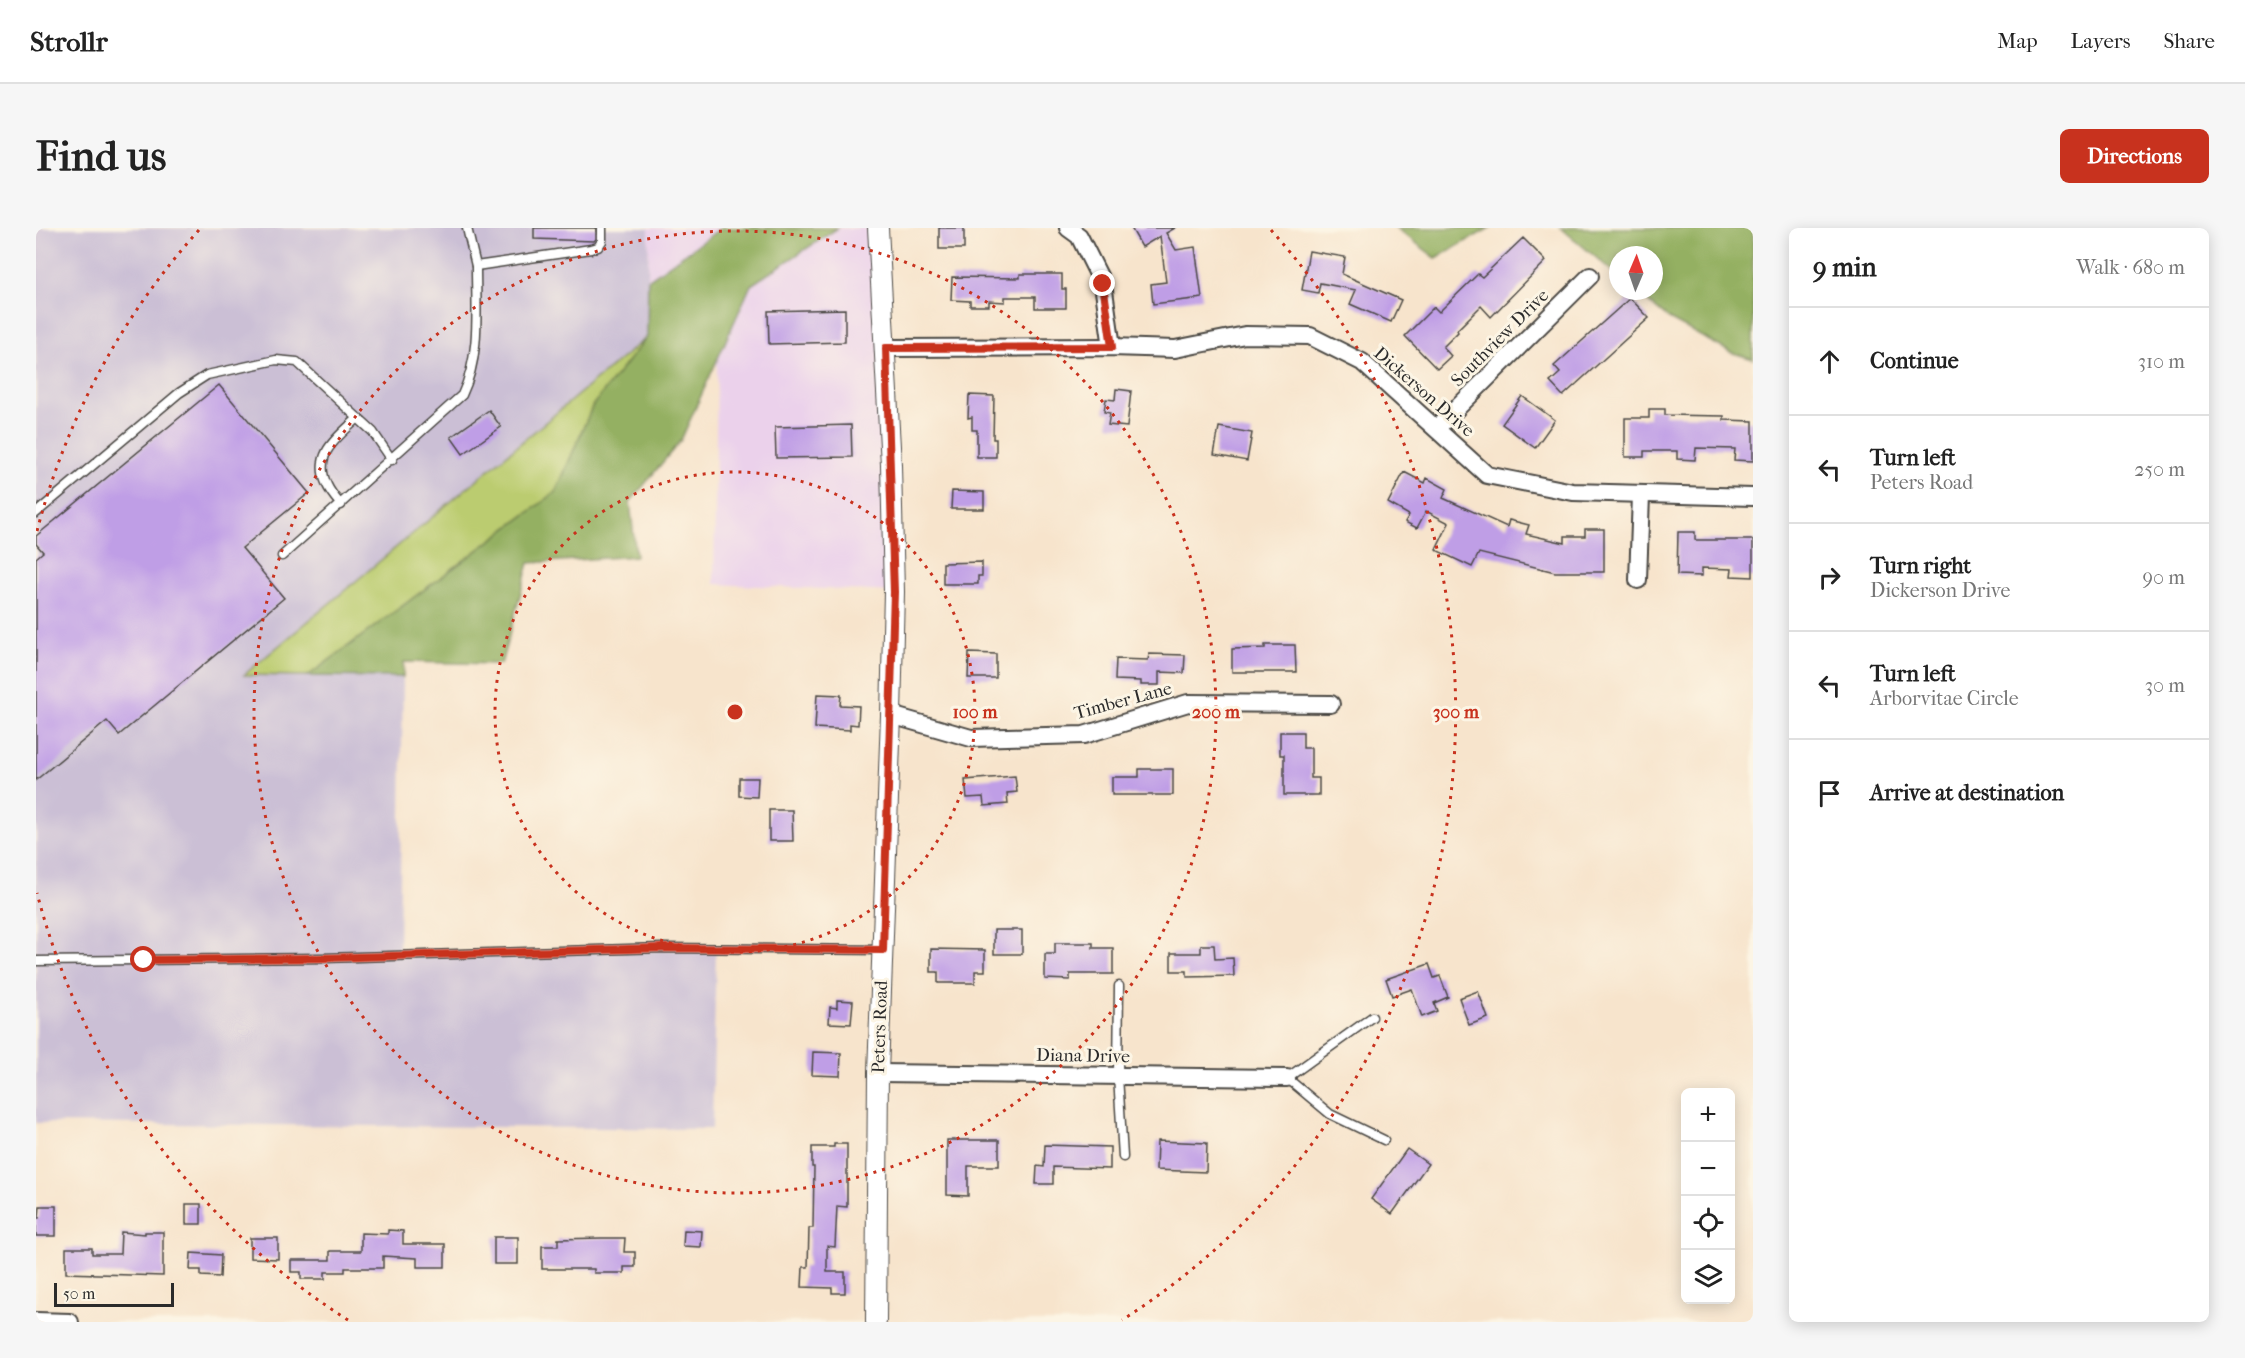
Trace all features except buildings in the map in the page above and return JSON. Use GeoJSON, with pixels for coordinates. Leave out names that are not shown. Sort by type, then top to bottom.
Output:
{"type":"FeatureCollection","features":[{"type":"Feature","properties":{"kind":"street","name":"Peters Road"},"geometry":{"type":"LineString","coordinates":[[876,1322],[878,1073],[894,592],[886,348],[878,228]]}},
{"type":"Feature","properties":{"kind":"street"},"geometry":{"type":"LineString","coordinates":[[1068,228],[1079,236],[1103,284],[1112,347]]}},
{"type":"Feature","properties":{"kind":"street","name":"Southview Drive"},"geometry":{"type":"LineString","coordinates":[[1437,428],[1590,276]]}},
{"type":"Feature","properties":{"kind":"street","name":"Dickerson Drive"},"geometry":{"type":"LineString","coordinates":[[886,348],[1174,349],[1245,334],[1310,336],[1362,362],[1486,475],[1573,492],[1753,497]]}},
{"type":"Feature","properties":{"kind":"street"},"geometry":{"type":"LineString","coordinates":[[1638,580],[1641,495]]}},
{"type":"Feature","properties":{"kind":"street","name":"Timber Lane"},"geometry":{"type":"LineString","coordinates":[[891,715],[971,738],[1084,735],[1188,703],[1331,704]]}},
{"type":"Feature","properties":{"kind":"street","name":"Diana Drive"},"geometry":{"type":"LineString","coordinates":[[878,1073],[1287,1078]]}},
{"type":"Feature","properties":{"kind":"street"},"geometry":{"type":"LineString","coordinates":[[36,1321],[70,1322]]}},
{"type":"Feature","properties":{"kind":"lane"},"geometry":{"type":"LineString","coordinates":[[282,556],[462,395],[470,378],[476,333],[476,266],[467,228]]}},
{"type":"Feature","properties":{"kind":"lane"},"geometry":{"type":"LineString","coordinates":[[476,266],[598,247],[602,241],[603,228]]}},
{"type":"Feature","properties":{"kind":"lane"},"geometry":{"type":"LineString","coordinates":[[36,513],[179,393],[207,375],[276,360],[297,362],[373,432],[392,460]]}},
{"type":"Feature","properties":{"kind":"lane"},"geometry":{"type":"LineString","coordinates":[[341,505],[327,485],[323,467],[324,455],[332,442],[358,418]]}},
{"type":"Feature","properties":{"kind":"lane"},"geometry":{"type":"LineString","coordinates":[[36,961],[324,958],[663,948],[883,950]]}},
{"type":"Feature","properties":{"kind":"lane"},"geometry":{"type":"LineString","coordinates":[[1119,986],[1118,1076],[1123,1157]]}},
{"type":"Feature","properties":{"kind":"lane"},"geometry":{"type":"LineString","coordinates":[[1372,1017],[1287,1078],[1330,1114],[1384,1140]]}},
{"type":"Feature","properties":{"kind":"shaded area"},"geometry":{"type":"Polygon","coordinates":[[[36,228],[649,228],[647,337],[245,674],[403,677],[399,956],[716,949],[712,1129],[36,1123],[36,228]]]}},
{"type":"Feature","properties":{"kind":"shaded area"},"geometry":{"type":"Polygon","coordinates":[[[649,228],[721,228],[648,280],[649,228]]]}},
{"type":"Feature","properties":{"kind":"shaded area"},"geometry":{"type":"Polygon","coordinates":[[[838,228],[878,228],[894,592],[714,584],[717,362],[751,284],[838,228]]]}},
{"type":"Feature","properties":{"kind":"green space"},"geometry":{"type":"Polygon","coordinates":[[[721,228],[838,228],[751,285],[681,440],[630,502],[636,556],[529,563],[501,664],[404,662],[403,677],[308,676],[556,492],[593,405],[647,337],[648,280],[721,228]]]}},
{"type":"Feature","properties":{"kind":"green space"},"geometry":{"type":"Polygon","coordinates":[[[1396,228],[1490,228],[1436,258],[1396,228]]]}},
{"type":"Feature","properties":{"kind":"green space"},"geometry":{"type":"Polygon","coordinates":[[[1561,228],[1753,228],[1753,359],[1730,352],[1669,319],[1646,300],[1663,300],[1663,246],[1609,246],[1609,268],[1561,228]]]}},
{"type":"Feature","properties":{"kind":"green space"},"geometry":{"type":"Polygon","coordinates":[[[647,337],[593,405],[556,492],[308,676],[244,675],[647,337]]]}},
{"type":"Feature","properties":{"kind":"route"},"geometry":{"type":"LineString","coordinates":[[144,960],[324,958],[663,948],[883,950],[894,592],[886,348],[1112,347],[1103,284]]}}]}
